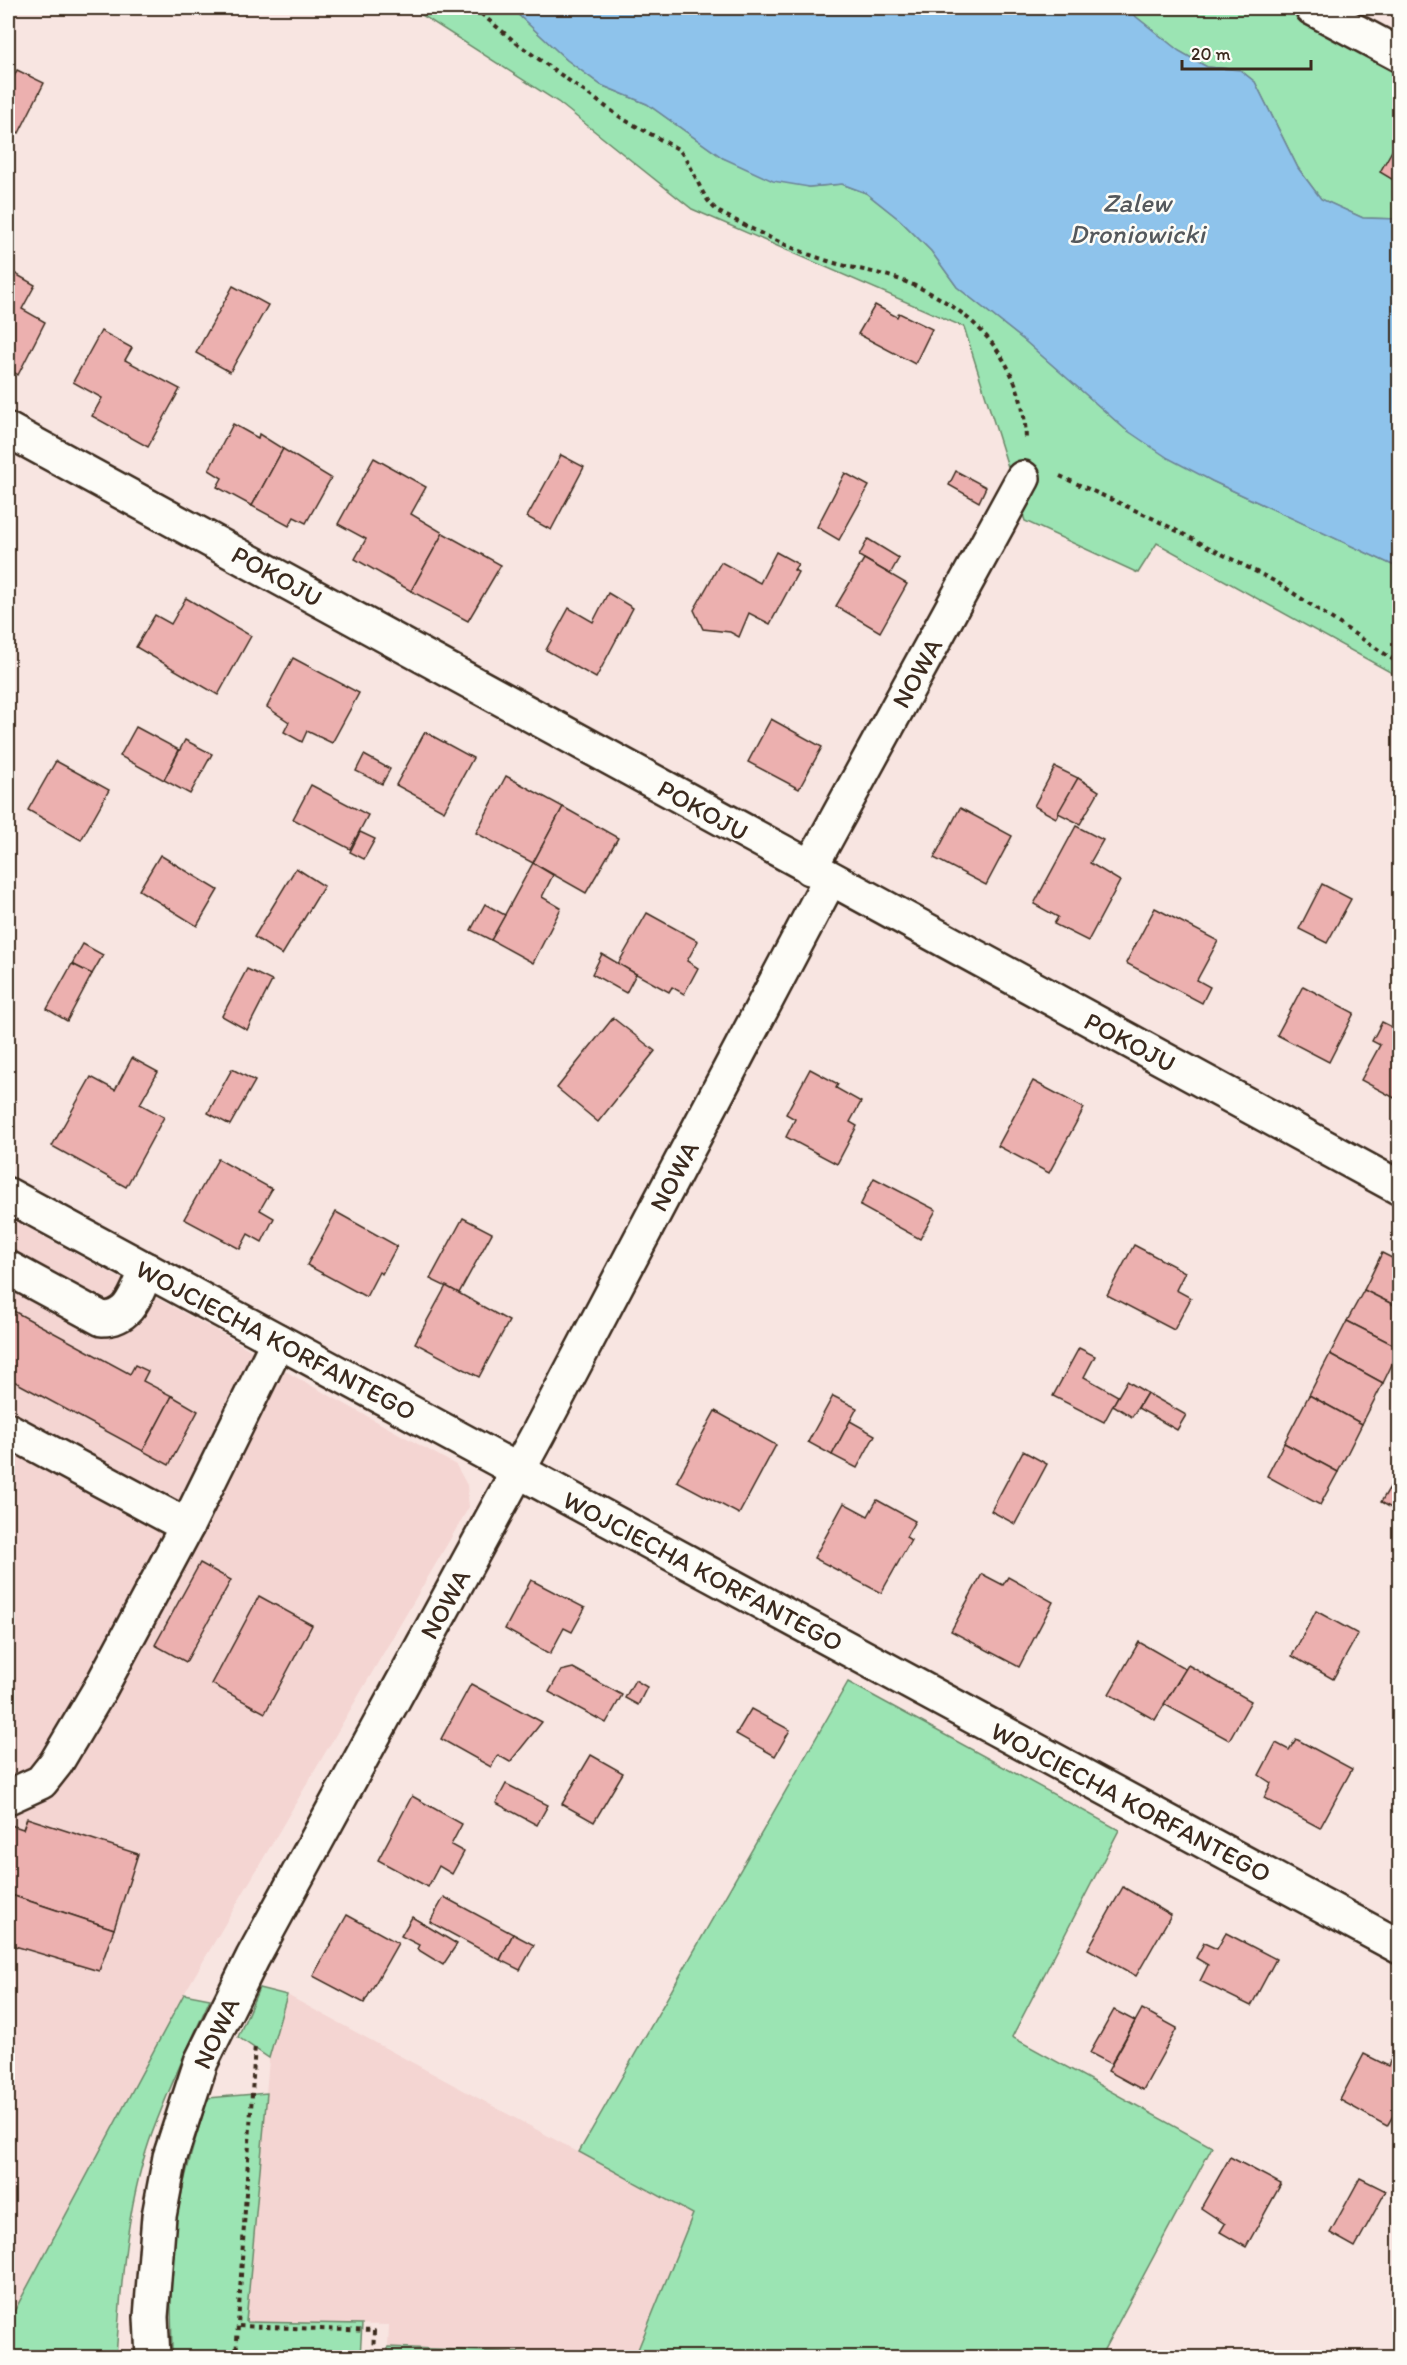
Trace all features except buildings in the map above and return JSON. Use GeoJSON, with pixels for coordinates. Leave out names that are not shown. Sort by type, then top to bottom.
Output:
{"type":"FeatureCollection","features":[{"type":"Feature","properties":{"kind":"street"},"geometry":{"type":"LineString","coordinates":[[1312,8],[1400,55]]}},
{"type":"Feature","properties":{"kind":"street","name":"POKOJU"},"geometry":{"type":"LineString","coordinates":[[8,430],[1400,1188]]}},
{"type":"Feature","properties":{"kind":"street","name":"NOWA"},"geometry":{"type":"LineString","coordinates":[[153,2358],[153,2288],[159,2216],[170,2157],[201,2062],[253,1958],[518,1472],[1023,478]]}},
{"type":"Feature","properties":{"kind":"street","name":"WOJCIECHA KORFANTEGO"},"geometry":{"type":"LineString","coordinates":[[8,1195],[1400,1947]]}},
{"type":"Feature","properties":{"kind":"street"},"geometry":{"type":"LineString","coordinates":[[8,1268],[102,1319],[115,1319],[126,1312],[147,1270]]}},
{"type":"Feature","properties":{"kind":"street"},"geometry":{"type":"LineString","coordinates":[[8,1797],[41,1782],[56,1763],[100,1689],[187,1526],[278,1341]]}},
{"type":"Feature","properties":{"kind":"street"},"geometry":{"type":"LineString","coordinates":[[8,1430],[187,1526]]}},
{"type":"Feature","properties":{"kind":"path"},"geometry":{"type":"LineString","coordinates":[[474,8],[519,45],[623,119],[678,149],[686,156],[709,204],[719,212],[801,251],[829,262],[894,278],[929,292],[962,311],[983,332],[1006,364],[1024,411],[1026,456],[1023,478],[1060,476],[1152,518],[1278,583],[1400,664]]}},
{"type":"Feature","properties":{"kind":"path"},"geometry":{"type":"LineString","coordinates":[[236,2358],[255,2036]]}},
{"type":"Feature","properties":{"kind":"path"},"geometry":{"type":"LineString","coordinates":[[239,2326],[374,2331],[373,2358]]}},
{"type":"Feature","properties":{"kind":"shaded area"},"geometry":{"type":"Polygon","coordinates":[[[8,1217],[456,1465],[467,1485],[469,1507],[184,1994],[8,2323],[8,1217]]]}},
{"type":"Feature","properties":{"kind":"shaded area"},"geometry":{"type":"Polygon","coordinates":[[[287,1995],[693,2214],[635,2357],[388,2347],[389,2325],[246,2322],[272,2025],[287,1995]]]}},
{"type":"Feature","properties":{"kind":"green space"},"geometry":{"type":"Polygon","coordinates":[[[411,8],[511,8],[567,60],[601,85],[647,104],[723,158],[809,187],[842,184],[866,193],[900,220],[931,251],[957,287],[1025,341],[1125,429],[1212,481],[1399,568],[1399,677],[1157,543],[1138,573],[1025,521],[964,327],[692,209],[558,102],[411,8]]]}},
{"type":"Feature","properties":{"kind":"green space"},"geometry":{"type":"Polygon","coordinates":[[[1125,8],[1283,8],[1399,74],[1399,219],[1363,218],[1321,199],[1298,168],[1255,82],[1240,70],[1207,67],[1179,51],[1125,8]]]}},
{"type":"Feature","properties":{"kind":"green space"},"geometry":{"type":"Polygon","coordinates":[[[848,1682],[1119,1830],[1012,2037],[1212,2147],[1100,2357],[635,2357],[693,2214],[579,2152],[848,1682]]]}},
{"type":"Feature","properties":{"kind":"green space"},"geometry":{"type":"Polygon","coordinates":[[[259,1988],[287,1995],[269,2058],[238,2037],[259,1988]]]}},
{"type":"Feature","properties":{"kind":"green space"},"geometry":{"type":"Polygon","coordinates":[[[184,1994],[210,1999],[163,2106],[141,2168],[126,2248],[116,2357],[8,2357],[8,2323],[184,1994]]]}},
{"type":"Feature","properties":{"kind":"green space"},"geometry":{"type":"Polygon","coordinates":[[[267,2093],[246,2322],[362,2324],[360,2357],[172,2357],[171,2270],[179,2204],[208,2098],[267,2093]]]}},
{"type":"Feature","properties":{"kind":"green space"},"geometry":{"type":"Polygon","coordinates":[[[388,2347],[620,2357],[388,2357],[388,2347]]]}},
{"type":"Feature","properties":{"kind":"water","name":"Zalew Droniowicki"},"geometry":{"type":"Polygon","coordinates":[[[511,8],[1125,8],[1179,51],[1207,67],[1240,70],[1255,82],[1298,168],[1321,199],[1363,218],[1399,219],[1399,568],[1212,481],[1168,458],[1125,429],[1025,341],[957,287],[931,251],[900,220],[866,193],[842,184],[809,187],[773,181],[723,158],[647,104],[601,85],[567,60],[511,8]]]}}]}
